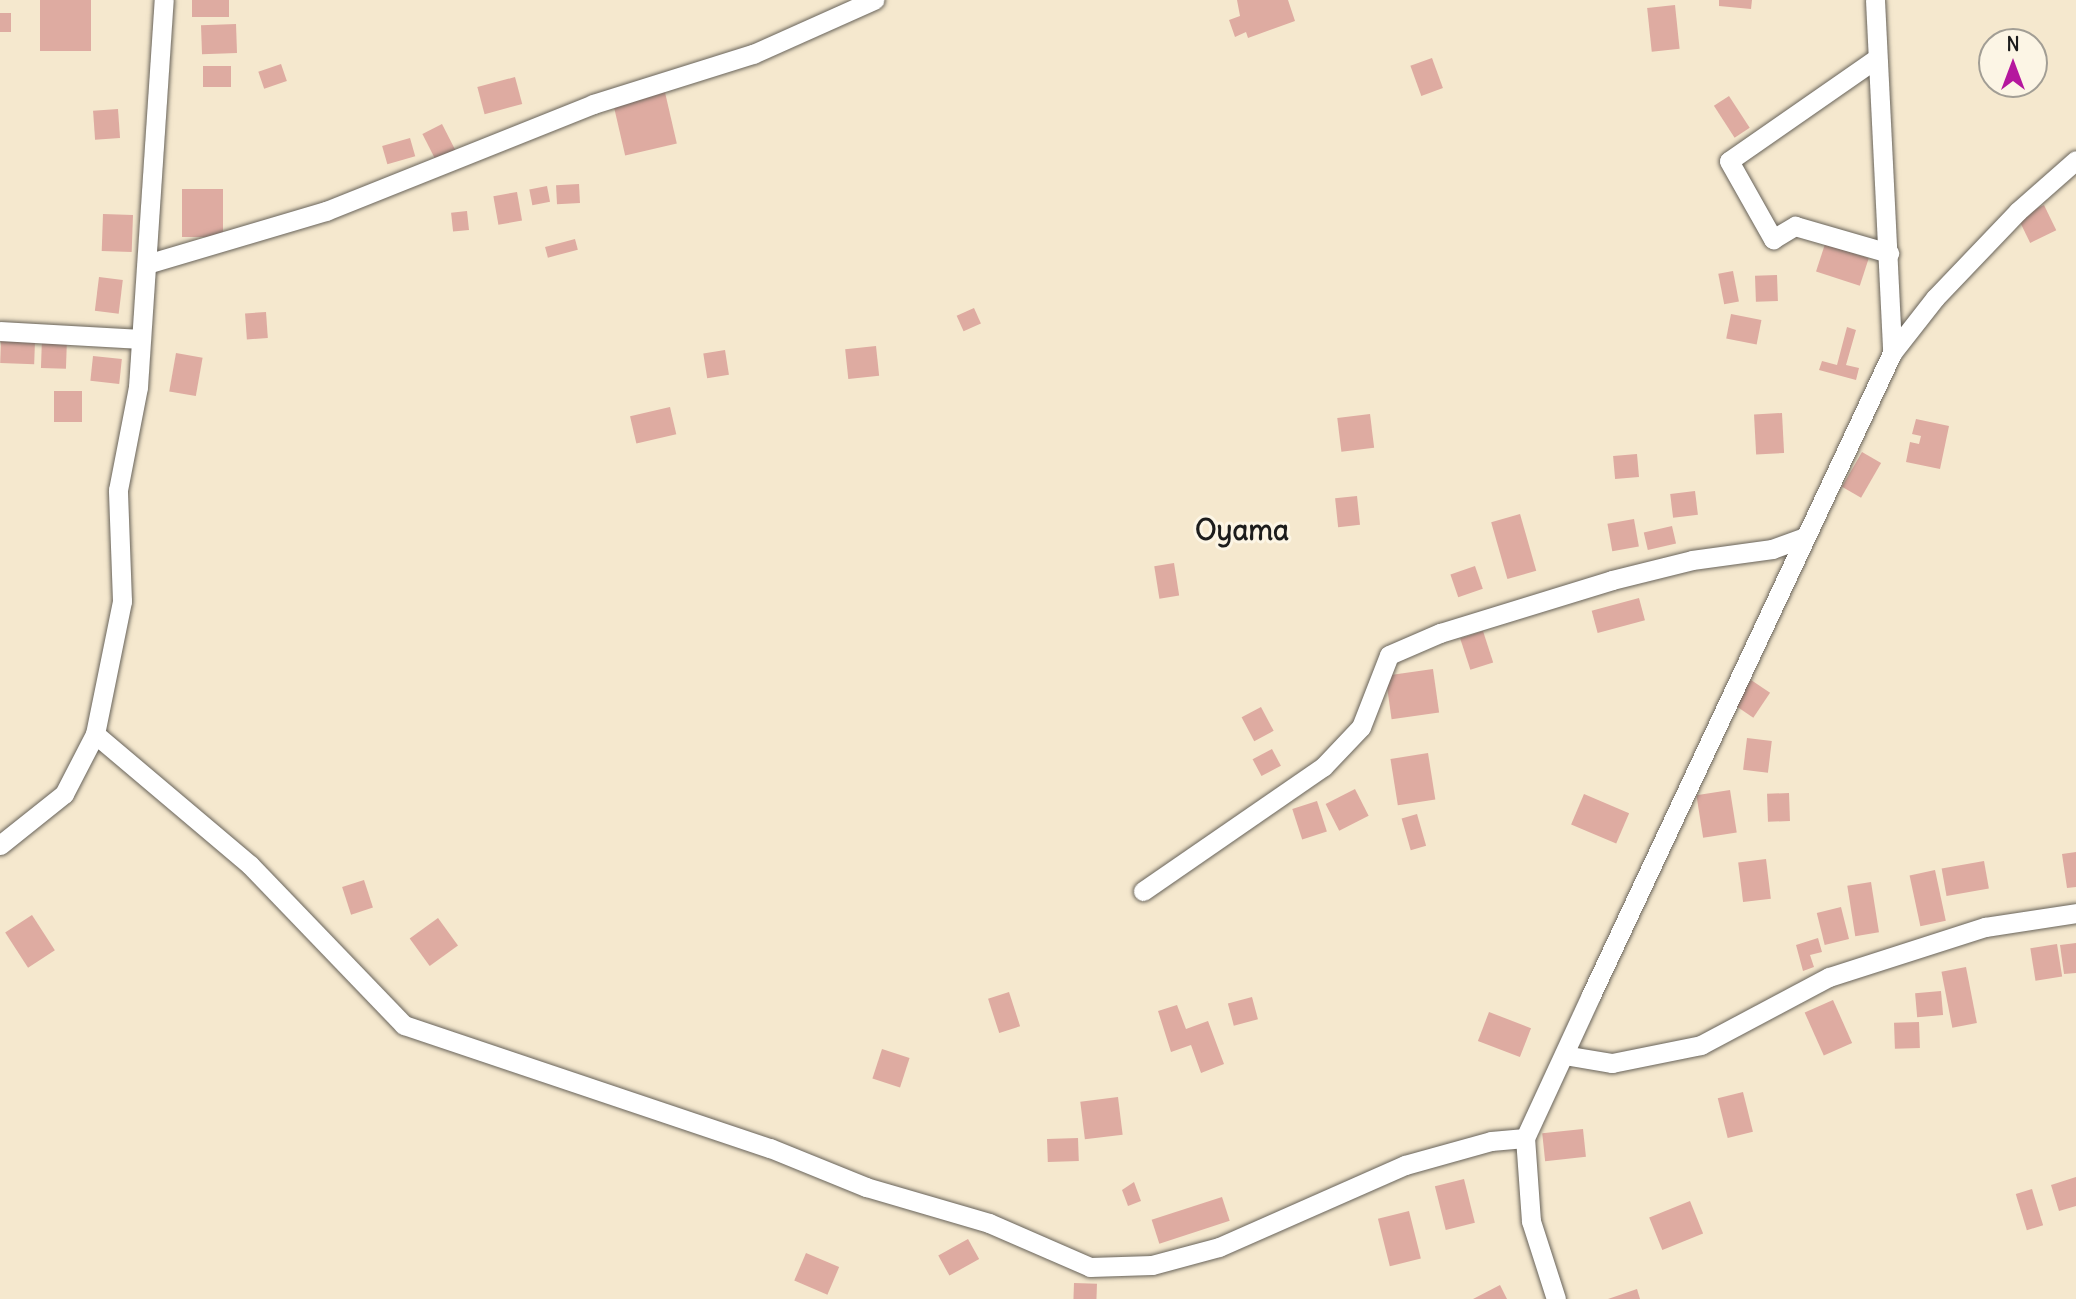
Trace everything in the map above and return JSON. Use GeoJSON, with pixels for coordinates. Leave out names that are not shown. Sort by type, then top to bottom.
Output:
{"type":"FeatureCollection","features":[{"type":"Feature","properties":{"kind":"street"},"geometry":{"type":"LineString","coordinates":[[0,845],[64,794],[95,734],[121,601],[118,491],[138,387],[164,0]]}},
{"type":"Feature","properties":{"kind":"street"},"geometry":{"type":"LineString","coordinates":[[146,264],[326,211],[593,104],[753,54],[874,0]]}},
{"type":"Feature","properties":{"kind":"street"},"geometry":{"type":"LineString","coordinates":[[1875,0],[1892,353]]}},
{"type":"Feature","properties":{"kind":"street"},"geometry":{"type":"LineString","coordinates":[[1877,58],[1730,160],[1773,239],[1795,226],[1889,253]]}},
{"type":"Feature","properties":{"kind":"street"},"geometry":{"type":"LineString","coordinates":[[1556,1299],[1531,1221],[1525,1138],[1803,538],[1892,353],[1935,298],[2018,211],[2076,160]]}},
{"type":"Feature","properties":{"kind":"street"},"geometry":{"type":"LineString","coordinates":[[0,331],[141,339]]}},
{"type":"Feature","properties":{"kind":"street"},"geometry":{"type":"LineString","coordinates":[[1143,891],[1323,767],[1361,727],[1389,655],[1440,633],[1612,580],[1692,560],[1772,549],[1803,538]]}},
{"type":"Feature","properties":{"kind":"street"},"geometry":{"type":"LineString","coordinates":[[95,734],[250,865],[404,1025],[770,1148],[866,1187],[989,1223],[1090,1267],[1152,1265],[1219,1247],[1405,1165],[1491,1141],[1525,1138]]}},
{"type":"Feature","properties":{"kind":"street"},"geometry":{"type":"LineString","coordinates":[[1564,1055],[1612,1063],[1701,1045],[1829,977],[1985,927],[2076,913]]}},
{"type":"Feature","properties":{"kind":"building"},"geometry":{"type":"Polygon","coordinates":[[[40,0],[91,0],[91,51],[40,51],[40,0]]]}},
{"type":"Feature","properties":{"kind":"building"},"geometry":{"type":"Polygon","coordinates":[[[192,0],[229,0],[229,17],[192,17],[192,0]]]}},
{"type":"Feature","properties":{"kind":"building"},"geometry":{"type":"Polygon","coordinates":[[[1237,0],[1288,0],[1295,21],[1248,38],[1246,32],[1235,37],[1229,20],[1240,16],[1237,0]]]}},
{"type":"Feature","properties":{"kind":"building"},"geometry":{"type":"Polygon","coordinates":[[[1719,0],[1752,0],[1751,9],[1719,6],[1719,0]]]}},
{"type":"Feature","properties":{"kind":"building"},"geometry":{"type":"Polygon","coordinates":[[[1675,5],[1680,49],[1652,52],[1647,8],[1675,5]]]}},
{"type":"Feature","properties":{"kind":"building"},"geometry":{"type":"Polygon","coordinates":[[[0,13],[11,13],[11,32],[0,32],[0,13]]]}},
{"type":"Feature","properties":{"kind":"building"},"geometry":{"type":"Polygon","coordinates":[[[236,24],[237,53],[202,54],[201,25],[236,24]]]}},
{"type":"Feature","properties":{"kind":"building"},"geometry":{"type":"Polygon","coordinates":[[[1432,58],[1443,88],[1421,96],[1410,66],[1432,58]]]}},
{"type":"Feature","properties":{"kind":"building"},"geometry":{"type":"Polygon","coordinates":[[[281,64],[287,81],[264,89],[258,72],[281,64]]]}},
{"type":"Feature","properties":{"kind":"building"},"geometry":{"type":"Polygon","coordinates":[[[203,66],[231,66],[231,87],[203,87],[203,66]]]}},
{"type":"Feature","properties":{"kind":"building"},"geometry":{"type":"Polygon","coordinates":[[[515,77],[522,104],[485,114],[477,87],[515,77]]]}},
{"type":"Feature","properties":{"kind":"building"},"geometry":{"type":"Polygon","coordinates":[[[664,88],[677,144],[625,155],[612,100],[664,88]]]}},
{"type":"Feature","properties":{"kind":"building"},"geometry":{"type":"Polygon","coordinates":[[[1729,96],[1750,128],[1735,138],[1714,106],[1729,96]]]}},
{"type":"Feature","properties":{"kind":"building"},"geometry":{"type":"Polygon","coordinates":[[[118,109],[120,138],[95,140],[93,111],[118,109]]]}},
{"type":"Feature","properties":{"kind":"building"},"geometry":{"type":"Polygon","coordinates":[[[442,124],[455,150],[436,160],[422,134],[442,124]]]}},
{"type":"Feature","properties":{"kind":"building"},"geometry":{"type":"Polygon","coordinates":[[[410,138],[415,156],[387,164],[382,146],[410,138]]]}},
{"type":"Feature","properties":{"kind":"building"},"geometry":{"type":"Polygon","coordinates":[[[579,184],[580,203],[557,204],[556,185],[579,184]]]}},
{"type":"Feature","properties":{"kind":"building"},"geometry":{"type":"Polygon","coordinates":[[[547,186],[550,202],[532,205],[529,189],[547,186]]]}},
{"type":"Feature","properties":{"kind":"building"},"geometry":{"type":"Polygon","coordinates":[[[182,189],[223,189],[223,237],[182,237],[182,189]]]}},
{"type":"Feature","properties":{"kind":"building"},"geometry":{"type":"Polygon","coordinates":[[[517,192],[522,221],[498,225],[493,196],[517,192]]]}},
{"type":"Feature","properties":{"kind":"building"},"geometry":{"type":"Polygon","coordinates":[[[2044,205],[2056,230],[2030,243],[2018,218],[2044,205]]]}},
{"type":"Feature","properties":{"kind":"building"},"geometry":{"type":"Polygon","coordinates":[[[467,211],[469,230],[453,232],[451,213],[467,211]]]}},
{"type":"Feature","properties":{"kind":"building"},"geometry":{"type":"Polygon","coordinates":[[[103,214],[133,215],[132,252],[102,251],[103,214]]]}},
{"type":"Feature","properties":{"kind":"building"},"geometry":{"type":"Polygon","coordinates":[[[575,239],[578,250],[548,258],[545,247],[575,239]]]}},
{"type":"Feature","properties":{"kind":"building"},"geometry":{"type":"Polygon","coordinates":[[[1825,244],[1869,258],[1860,286],[1816,272],[1825,244]]]}},
{"type":"Feature","properties":{"kind":"building"},"geometry":{"type":"Polygon","coordinates":[[[1733,271],[1739,301],[1724,304],[1718,274],[1733,271]]]}},
{"type":"Feature","properties":{"kind":"building"},"geometry":{"type":"Polygon","coordinates":[[[1777,275],[1778,301],[1756,302],[1755,276],[1777,275]]]}},
{"type":"Feature","properties":{"kind":"building"},"geometry":{"type":"Polygon","coordinates":[[[99,277],[123,280],[119,314],[95,311],[99,277]]]}},
{"type":"Feature","properties":{"kind":"building"},"geometry":{"type":"Polygon","coordinates":[[[974,308],[981,324],[964,331],[957,316],[974,308]]]}},
{"type":"Feature","properties":{"kind":"building"},"geometry":{"type":"Polygon","coordinates":[[[266,312],[268,338],[247,339],[245,313],[266,312]]]}},
{"type":"Feature","properties":{"kind":"building"},"geometry":{"type":"Polygon","coordinates":[[[1731,314],[1761,320],[1757,344],[1726,339],[1731,314]]]}},
{"type":"Feature","properties":{"kind":"building"},"geometry":{"type":"Polygon","coordinates":[[[1847,327],[1856,330],[1846,365],[1859,368],[1856,380],[1819,370],[1822,361],[1837,365],[1847,327]]]}},
{"type":"Feature","properties":{"kind":"building"},"geometry":{"type":"Polygon","coordinates":[[[42,338],[67,339],[66,369],[41,368],[42,338]]]}},
{"type":"Feature","properties":{"kind":"building"},"geometry":{"type":"Polygon","coordinates":[[[1,340],[35,341],[34,364],[0,363],[1,340]]]}},
{"type":"Feature","properties":{"kind":"building"},"geometry":{"type":"Polygon","coordinates":[[[876,346],[879,376],[848,379],[845,349],[876,346]]]}},
{"type":"Feature","properties":{"kind":"building"},"geometry":{"type":"Polygon","coordinates":[[[725,350],[729,375],[707,378],[703,353],[725,350]]]}},
{"type":"Feature","properties":{"kind":"building"},"geometry":{"type":"Polygon","coordinates":[[[176,353],[203,358],[196,396],[169,391],[176,353]]]}},
{"type":"Feature","properties":{"kind":"building"},"geometry":{"type":"Polygon","coordinates":[[[93,356],[122,359],[119,384],[90,381],[93,356]]]}},
{"type":"Feature","properties":{"kind":"building"},"geometry":{"type":"Polygon","coordinates":[[[54,391],[82,391],[82,422],[54,422],[54,391]]]}},
{"type":"Feature","properties":{"kind":"building"},"geometry":{"type":"Polygon","coordinates":[[[670,407],[676,434],[636,444],[630,416],[670,407]]]}},
{"type":"Feature","properties":{"kind":"building"},"geometry":{"type":"Polygon","coordinates":[[[1782,413],[1784,453],[1756,454],[1754,414],[1782,413]]]}},
{"type":"Feature","properties":{"kind":"building"},"geometry":{"type":"Polygon","coordinates":[[[1370,414],[1374,448],[1341,452],[1337,418],[1370,414]]]}},
{"type":"Feature","properties":{"kind":"building"},"geometry":{"type":"Polygon","coordinates":[[[1916,419],[1949,426],[1940,469],[1906,462],[1910,442],[1919,444],[1921,436],[1912,434],[1916,419]]]}},
{"type":"Feature","properties":{"kind":"building"},"geometry":{"type":"Polygon","coordinates":[[[1862,452],[1881,463],[1861,498],[1842,487],[1862,452]]]}},
{"type":"Feature","properties":{"kind":"building"},"geometry":{"type":"Polygon","coordinates":[[[1637,454],[1639,477],[1615,479],[1613,456],[1637,454]]]}},
{"type":"Feature","properties":{"kind":"building"},"geometry":{"type":"Polygon","coordinates":[[[1695,491],[1698,515],[1673,518],[1670,494],[1695,491]]]}},
{"type":"Feature","properties":{"kind":"building"},"geometry":{"type":"Polygon","coordinates":[[[1357,496],[1360,525],[1338,527],[1335,498],[1357,496]]]}},
{"type":"Feature","properties":{"kind":"building"},"geometry":{"type":"Polygon","coordinates":[[[1520,514],[1536,571],[1507,579],[1491,522],[1520,514]]]}},
{"type":"Feature","properties":{"kind":"building"},"geometry":{"type":"Polygon","coordinates":[[[1634,519],[1639,547],[1612,551],[1607,524],[1634,519]]]}},
{"type":"Feature","properties":{"kind":"building"},"geometry":{"type":"Polygon","coordinates":[[[1672,526],[1676,544],[1648,550],[1644,533],[1672,526]]]}},
{"type":"Feature","properties":{"kind":"building"},"geometry":{"type":"Polygon","coordinates":[[[1174,563],[1179,596],[1159,599],[1154,566],[1174,563]]]}},
{"type":"Feature","properties":{"kind":"building"},"geometry":{"type":"Polygon","coordinates":[[[1475,566],[1483,589],[1458,597],[1450,574],[1475,566]]]}},
{"type":"Feature","properties":{"kind":"building"},"geometry":{"type":"Polygon","coordinates":[[[1639,598],[1645,620],[1598,633],[1592,611],[1639,598]]]}},
{"type":"Feature","properties":{"kind":"building"},"geometry":{"type":"Polygon","coordinates":[[[1483,631],[1493,662],[1470,670],[1460,638],[1483,631]]]}},
{"type":"Feature","properties":{"kind":"building"},"geometry":{"type":"Polygon","coordinates":[[[1433,669],[1439,713],[1392,719],[1385,676],[1433,669]]]}},
{"type":"Feature","properties":{"kind":"building"},"geometry":{"type":"Polygon","coordinates":[[[1751,680],[1770,693],[1753,718],[1734,705],[1751,680]]]}},
{"type":"Feature","properties":{"kind":"building"},"geometry":{"type":"Polygon","coordinates":[[[1261,707],[1274,731],[1254,741],[1242,717],[1261,707]]]}},
{"type":"Feature","properties":{"kind":"building"},"geometry":{"type":"Polygon","coordinates":[[[1747,738],[1772,741],[1768,773],[1743,770],[1747,738]]]}},
{"type":"Feature","properties":{"kind":"building"},"geometry":{"type":"Polygon","coordinates":[[[1272,749],[1281,766],[1261,776],[1253,759],[1272,749]]]}},
{"type":"Feature","properties":{"kind":"building"},"geometry":{"type":"Polygon","coordinates":[[[1428,753],[1435,799],[1398,805],[1390,759],[1428,753]]]}},
{"type":"Feature","properties":{"kind":"building"},"geometry":{"type":"Polygon","coordinates":[[[1355,789],[1369,816],[1339,831],[1326,804],[1355,789]]]}},
{"type":"Feature","properties":{"kind":"building"},"geometry":{"type":"Polygon","coordinates":[[[1730,790],[1737,832],[1703,838],[1696,795],[1730,790]]]}},
{"type":"Feature","properties":{"kind":"building"},"geometry":{"type":"Polygon","coordinates":[[[1789,793],[1790,821],[1768,822],[1767,794],[1789,793]]]}},
{"type":"Feature","properties":{"kind":"building"},"geometry":{"type":"Polygon","coordinates":[[[1584,794],[1629,813],[1616,844],[1571,824],[1584,794]]]}},
{"type":"Feature","properties":{"kind":"building"},"geometry":{"type":"Polygon","coordinates":[[[1317,801],[1327,831],[1302,839],[1292,809],[1317,801]]]}},
{"type":"Feature","properties":{"kind":"building"},"geometry":{"type":"Polygon","coordinates":[[[1417,814],[1426,846],[1411,850],[1402,818],[1417,814]]]}},
{"type":"Feature","properties":{"kind":"building"},"geometry":{"type":"Polygon","coordinates":[[[2076,852],[2076,887],[2067,888],[2062,854],[2076,852]]]}},
{"type":"Feature","properties":{"kind":"building"},"geometry":{"type":"Polygon","coordinates":[[[1766,859],[1771,899],[1743,902],[1738,862],[1766,859]]]}},
{"type":"Feature","properties":{"kind":"building"},"geometry":{"type":"Polygon","coordinates":[[[1984,861],[1989,889],[1947,896],[1942,868],[1984,861]]]}},
{"type":"Feature","properties":{"kind":"building"},"geometry":{"type":"Polygon","coordinates":[[[1935,870],[1946,921],[1920,926],[1910,875],[1935,870]]]}},
{"type":"Feature","properties":{"kind":"building"},"geometry":{"type":"Polygon","coordinates":[[[364,880],[373,908],[351,915],[342,887],[364,880]]]}},
{"type":"Feature","properties":{"kind":"building"},"geometry":{"type":"Polygon","coordinates":[[[1871,882],[1879,932],[1855,936],[1847,886],[1871,882]]]}},
{"type":"Feature","properties":{"kind":"building"},"geometry":{"type":"Polygon","coordinates":[[[1841,907],[1849,939],[1825,945],[1817,913],[1841,907]]]}},
{"type":"Feature","properties":{"kind":"building"},"geometry":{"type":"Polygon","coordinates":[[[32,915],[55,950],[28,968],[5,932],[32,915]]]}},
{"type":"Feature","properties":{"kind":"building"},"geometry":{"type":"Polygon","coordinates":[[[438,918],[458,946],[430,966],[410,939],[438,918]]]}},
{"type":"Feature","properties":{"kind":"building"},"geometry":{"type":"Polygon","coordinates":[[[1818,938],[1822,952],[1810,955],[1814,967],[1803,971],[1796,945],[1818,938]]]}},
{"type":"Feature","properties":{"kind":"building"},"geometry":{"type":"Polygon","coordinates":[[[2076,943],[2076,973],[2064,974],[2060,945],[2076,943]]]}},
{"type":"Feature","properties":{"kind":"building"},"geometry":{"type":"Polygon","coordinates":[[[2057,944],[2062,977],[2035,981],[2030,948],[2057,944]]]}},
{"type":"Feature","properties":{"kind":"building"},"geometry":{"type":"Polygon","coordinates":[[[1966,967],[1977,1023],[1952,1028],[1941,972],[1966,967]]]}},
{"type":"Feature","properties":{"kind":"building"},"geometry":{"type":"Polygon","coordinates":[[[1941,991],[1943,1015],[1917,1017],[1915,993],[1941,991]]]}},
{"type":"Feature","properties":{"kind":"building"},"geometry":{"type":"Polygon","coordinates":[[[1009,992],[1020,1026],[999,1033],[988,999],[1009,992]]]}},
{"type":"Feature","properties":{"kind":"building"},"geometry":{"type":"Polygon","coordinates":[[[1252,997],[1258,1019],[1234,1026],[1228,1003],[1252,997]]]}},
{"type":"Feature","properties":{"kind":"building"},"geometry":{"type":"Polygon","coordinates":[[[1833,1000],[1852,1043],[1824,1056],[1805,1013],[1833,1000]]]}},
{"type":"Feature","properties":{"kind":"building"},"geometry":{"type":"Polygon","coordinates":[[[1177,1005],[1186,1029],[1208,1021],[1224,1064],[1201,1073],[1191,1045],[1171,1052],[1158,1011],[1177,1005]]]}},
{"type":"Feature","properties":{"kind":"building"},"geometry":{"type":"Polygon","coordinates":[[[1489,1012],[1531,1028],[1520,1057],[1478,1041],[1489,1012]]]}},
{"type":"Feature","properties":{"kind":"building"},"geometry":{"type":"Polygon","coordinates":[[[1919,1022],[1920,1048],[1895,1049],[1894,1023],[1919,1022]]]}},
{"type":"Feature","properties":{"kind":"building"},"geometry":{"type":"Polygon","coordinates":[[[882,1049],[910,1058],[900,1087],[872,1078],[882,1049]]]}},
{"type":"Feature","properties":{"kind":"building"},"geometry":{"type":"Polygon","coordinates":[[[1743,1092],[1753,1132],[1728,1138],[1718,1098],[1743,1092]]]}},
{"type":"Feature","properties":{"kind":"building"},"geometry":{"type":"Polygon","coordinates":[[[1118,1097],[1123,1135],[1085,1139],[1080,1102],[1118,1097]]]}},
{"type":"Feature","properties":{"kind":"building"},"geometry":{"type":"Polygon","coordinates":[[[1583,1129],[1586,1157],[1545,1161],[1542,1133],[1583,1129]]]}},
{"type":"Feature","properties":{"kind":"building"},"geometry":{"type":"Polygon","coordinates":[[[1078,1138],[1079,1161],[1048,1162],[1047,1139],[1078,1138]]]}},
{"type":"Feature","properties":{"kind":"building"},"geometry":{"type":"Polygon","coordinates":[[[2076,1177],[2076,1206],[2059,1211],[2051,1185],[2076,1177]]]}},
{"type":"Feature","properties":{"kind":"building"},"geometry":{"type":"Polygon","coordinates":[[[1464,1179],[1475,1223],[1446,1230],[1435,1186],[1464,1179]]]}},
{"type":"Feature","properties":{"kind":"building"},"geometry":{"type":"Polygon","coordinates":[[[1134,1182],[1141,1201],[1128,1206],[1122,1190],[1134,1182]]]}},
{"type":"Feature","properties":{"kind":"building"},"geometry":{"type":"Polygon","coordinates":[[[2032,1189],[2043,1225],[2027,1230],[2016,1194],[2032,1189]]]}},
{"type":"Feature","properties":{"kind":"building"},"geometry":{"type":"Polygon","coordinates":[[[1222,1197],[1230,1221],[1159,1244],[1152,1220],[1222,1197]]]}},
{"type":"Feature","properties":{"kind":"building"},"geometry":{"type":"Polygon","coordinates":[[[1690,1201],[1703,1233],[1662,1250],[1649,1217],[1690,1201]]]}},
{"type":"Feature","properties":{"kind":"building"},"geometry":{"type":"Polygon","coordinates":[[[1409,1211],[1421,1259],[1390,1266],[1378,1219],[1409,1211]]]}},
{"type":"Feature","properties":{"kind":"building"},"geometry":{"type":"Polygon","coordinates":[[[968,1239],[979,1259],[949,1276],[938,1255],[968,1239]]]}},
{"type":"Feature","properties":{"kind":"building"},"geometry":{"type":"Polygon","coordinates":[[[806,1253],[839,1267],[827,1295],[794,1281],[806,1253]]]}},
{"type":"Feature","properties":{"kind":"building"},"geometry":{"type":"Polygon","coordinates":[[[1074,1283],[1097,1284],[1096,1299],[1073,1299],[1074,1283]]]}},
{"type":"Feature","properties":{"kind":"building"},"geometry":{"type":"Polygon","coordinates":[[[1500,1285],[1507,1299],[1473,1299],[1500,1285]]]}},
{"type":"Feature","properties":{"kind":"building"},"geometry":{"type":"Polygon","coordinates":[[[1637,1289],[1640,1299],[1608,1299],[1637,1289]]]}},
{"type":"Feature","properties":{"kind":"district","name":"Oyama"},"geometry":{"type":"Point","coordinates":[1242,530]}}]}
